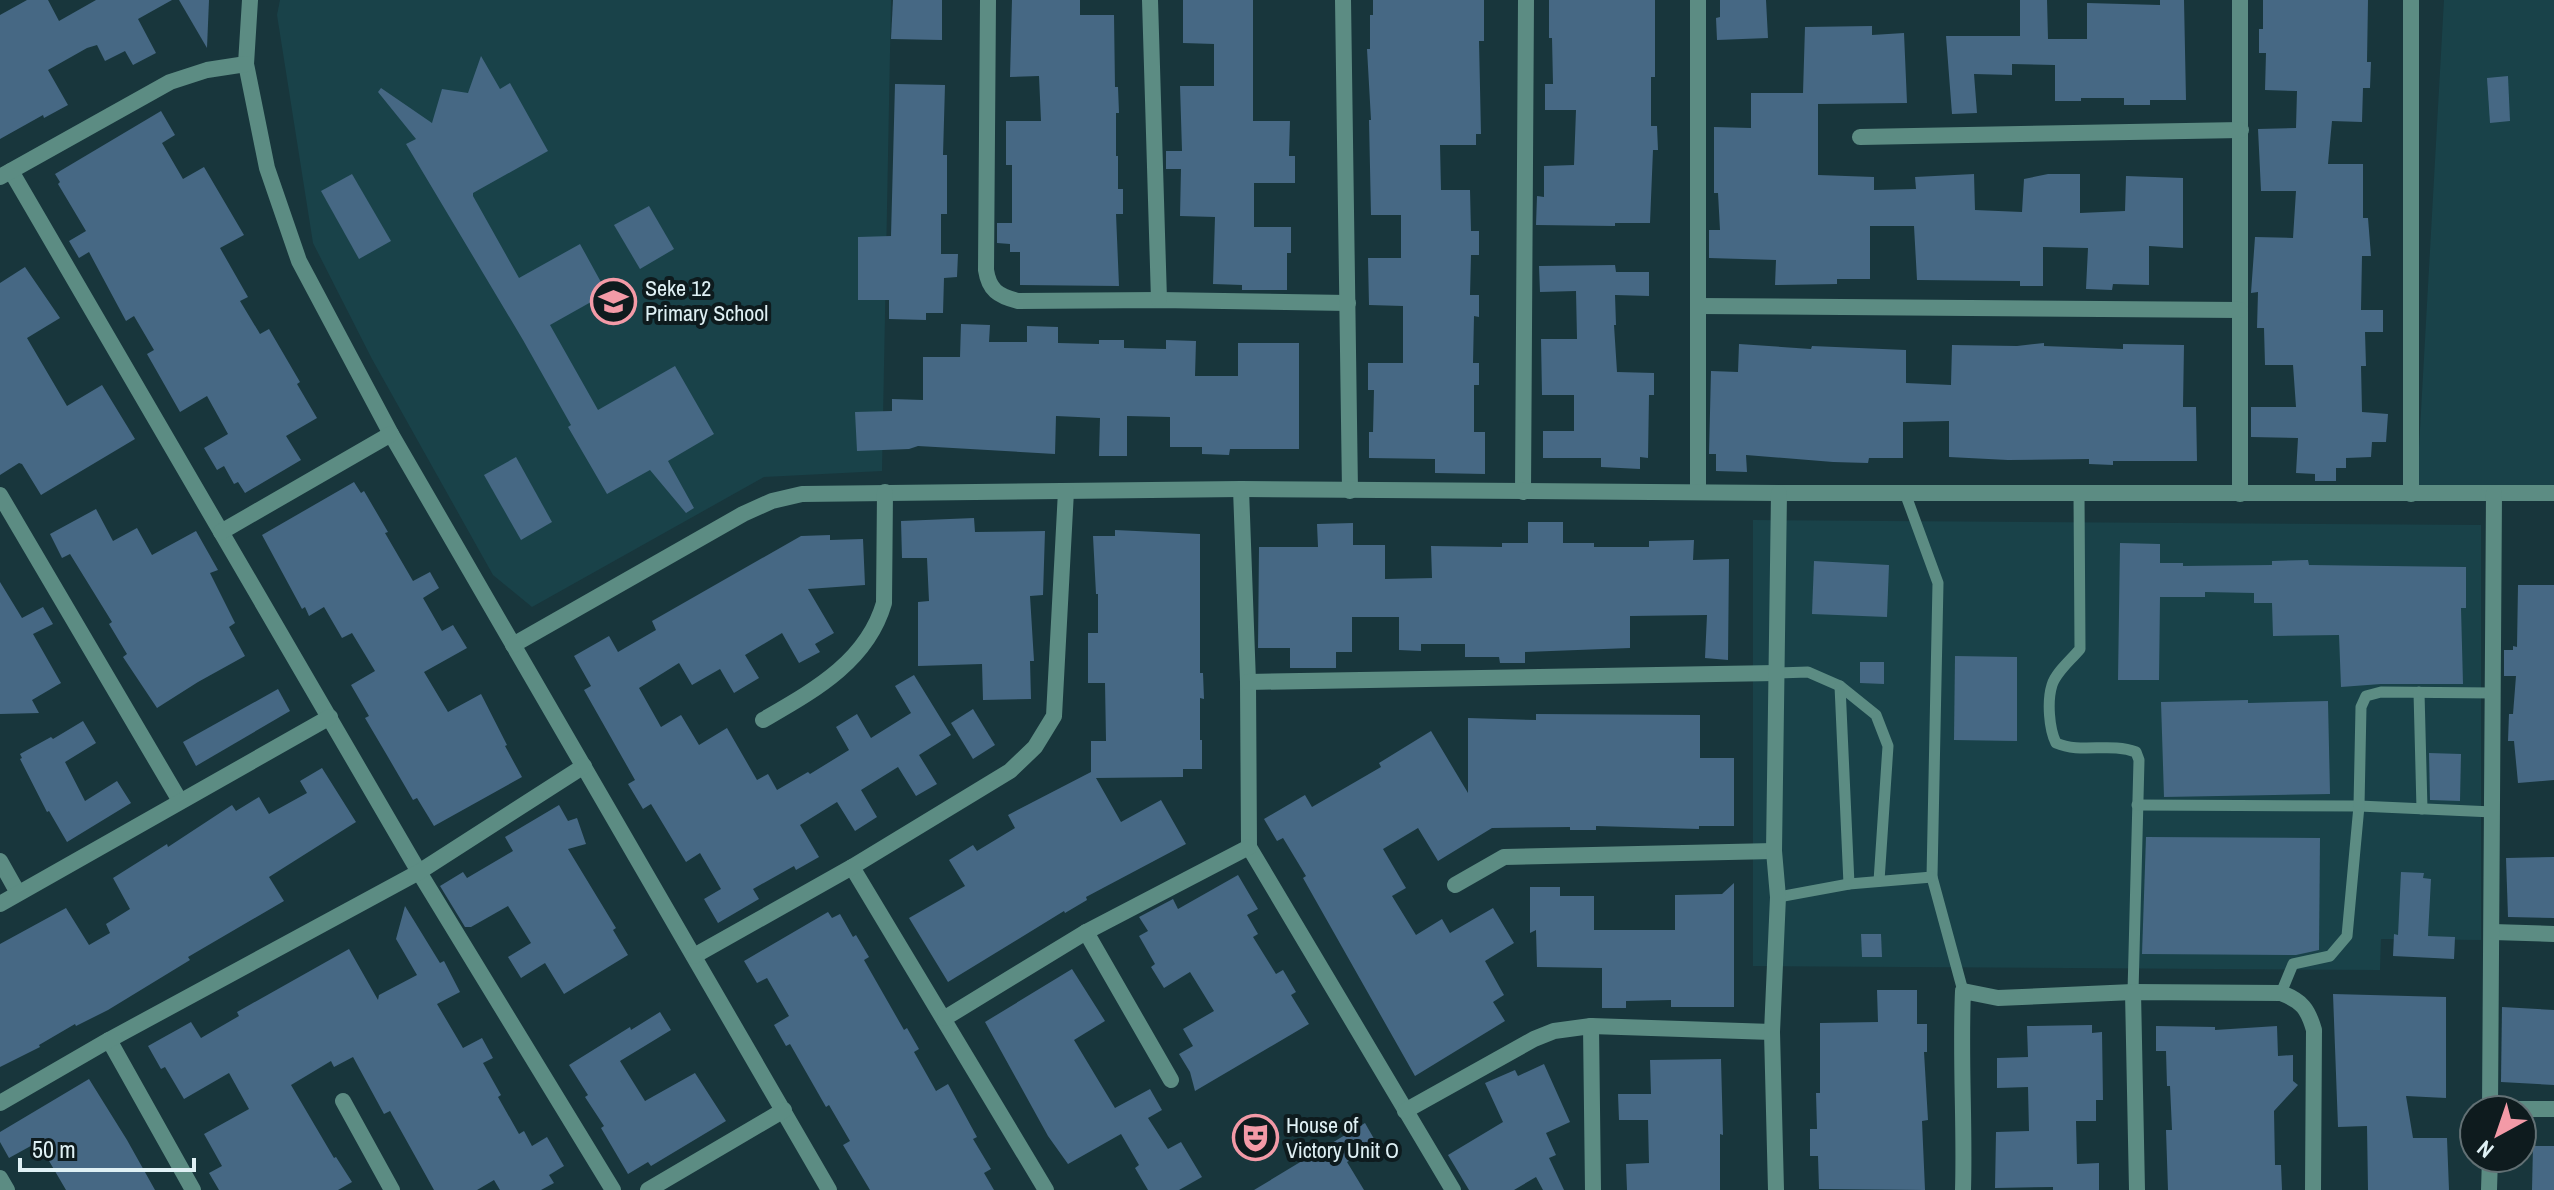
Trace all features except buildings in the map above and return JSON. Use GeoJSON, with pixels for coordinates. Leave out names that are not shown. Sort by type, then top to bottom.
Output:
{"type":"FeatureCollection","features":[{"type":"Feature","properties":{"kind":"street"},"geometry":{"type":"LineString","coordinates":[[250,0],[246,64],[267,168],[299,261],[391,434],[829,1190]]}},
{"type":"Feature","properties":{"kind":"street"},"geometry":{"type":"LineString","coordinates":[[988,0],[986,270],[988,283],[1003,297],[1018,301],[1348,303]]}},
{"type":"Feature","properties":{"kind":"street"},"geometry":{"type":"LineString","coordinates":[[1150,0],[1159,300]]}},
{"type":"Feature","properties":{"kind":"street"},"geometry":{"type":"LineString","coordinates":[[1343,0],[1350,491]]}},
{"type":"Feature","properties":{"kind":"street"},"geometry":{"type":"LineString","coordinates":[[1523,492],[1526,0]]}},
{"type":"Feature","properties":{"kind":"street"},"geometry":{"type":"LineString","coordinates":[[1698,0],[1698,491]]}},
{"type":"Feature","properties":{"kind":"street"},"geometry":{"type":"LineString","coordinates":[[2240,0],[2240,494]]}},
{"type":"Feature","properties":{"kind":"street"},"geometry":{"type":"LineString","coordinates":[[2411,0],[2411,494]]}},
{"type":"Feature","properties":{"kind":"street"},"geometry":{"type":"LineString","coordinates":[[246,64],[207,70],[170,82],[6,174],[221,532],[419,872],[613,1190]]}},
{"type":"Feature","properties":{"kind":"street"},"geometry":{"type":"LineString","coordinates":[[1860,137],[2241,130]]}},
{"type":"Feature","properties":{"kind":"street"},"geometry":{"type":"LineString","coordinates":[[1698,306],[2240,310]]}},
{"type":"Feature","properties":{"kind":"street"},"geometry":{"type":"LineString","coordinates":[[221,532],[391,434]]}},
{"type":"Feature","properties":{"kind":"street"},"geometry":{"type":"LineString","coordinates":[[513,645],[743,514],[772,501],[802,494],[1241,489],[2554,493]]}},
{"type":"Feature","properties":{"kind":"street"},"geometry":{"type":"LineString","coordinates":[[1241,489],[1248,682],[1249,847],[1453,1190]]}},
{"type":"Feature","properties":{"kind":"street"},"geometry":{"type":"LineString","coordinates":[[694,956],[852,867],[1010,771],[1035,747],[1054,716],[1066,491]]}},
{"type":"Feature","properties":{"kind":"street"},"geometry":{"type":"LineString","coordinates":[[763,720],[815,690],[843,668],[880,617],[884,603],[885,492]]}},
{"type":"Feature","properties":{"kind":"street"},"geometry":{"type":"LineString","coordinates":[[1776,1190],[1772,1032],[1778,897],[1774,851],[1779,493]]}},
{"type":"Feature","properties":{"kind":"street"},"geometry":{"type":"LineString","coordinates":[[2490,1094],[2494,493]]}},
{"type":"Feature","properties":{"kind":"street"},"geometry":{"type":"LineString","coordinates":[[0,495],[180,801]]}},
{"type":"Feature","properties":{"kind":"street"},"geometry":{"type":"LineString","coordinates":[[1248,682],[1776,673]]}},
{"type":"Feature","properties":{"kind":"street"},"geometry":{"type":"LineString","coordinates":[[0,904],[330,717]]}},
{"type":"Feature","properties":{"kind":"street"},"geometry":{"type":"LineString","coordinates":[[0,1103],[109,1040],[419,872],[584,766]]}},
{"type":"Feature","properties":{"kind":"street"},"geometry":{"type":"LineString","coordinates":[[945,1018],[1086,932],[1249,847]]}},
{"type":"Feature","properties":{"kind":"street"},"geometry":{"type":"LineString","coordinates":[[1455,885],[1504,857],[1774,851]]}},
{"type":"Feature","properties":{"kind":"street"},"geometry":{"type":"LineString","coordinates":[[0,861],[18,893]]}},
{"type":"Feature","properties":{"kind":"street"},"geometry":{"type":"LineString","coordinates":[[852,867],[1046,1190]]}},
{"type":"Feature","properties":{"kind":"street"},"geometry":{"type":"LineString","coordinates":[[1086,932],[1171,1080]]}},
{"type":"Feature","properties":{"kind":"street"},"geometry":{"type":"LineString","coordinates":[[2493,932],[2554,934]]}},
{"type":"Feature","properties":{"kind":"street"},"geometry":{"type":"LineString","coordinates":[[1963,1190],[1965,1137],[1960,1055],[1963,991],[1998,998],[2133,992],[2281,993],[2297,999],[2308,1011],[2314,1030],[2313,1190]]}},
{"type":"Feature","properties":{"kind":"street"},"geometry":{"type":"LineString","coordinates":[[2133,992],[2137,1190]]}},
{"type":"Feature","properties":{"kind":"street"},"geometry":{"type":"LineString","coordinates":[[1405,1111],[1534,1039],[1554,1031],[1591,1026],[1772,1032]]}},
{"type":"Feature","properties":{"kind":"street"},"geometry":{"type":"LineString","coordinates":[[1591,1026],[1593,1190]]}},
{"type":"Feature","properties":{"kind":"street"},"geometry":{"type":"LineString","coordinates":[[109,1040],[193,1190]]}},
{"type":"Feature","properties":{"kind":"street"},"geometry":{"type":"LineString","coordinates":[[343,1101],[392,1190]]}},
{"type":"Feature","properties":{"kind":"street"},"geometry":{"type":"LineString","coordinates":[[648,1190],[784,1110]]}},
{"type":"Feature","properties":{"kind":"street"},"geometry":{"type":"LineString","coordinates":[[0,1178],[7,1190]]}},
{"type":"Feature","properties":{"kind":"lane"},"geometry":{"type":"LineString","coordinates":[[1905,493],[1938,583],[1932,877],[1963,991]]}},
{"type":"Feature","properties":{"kind":"lane"},"geometry":{"type":"LineString","coordinates":[[2079,493],[2080,649],[2057,675],[2051,687],[2050,733],[2056,743],[2066,748],[2125,748],[2136,752],[2139,760],[2133,992]]}},
{"type":"Feature","properties":{"kind":"lane"},"geometry":{"type":"LineString","coordinates":[[1776,673],[1808,672],[1840,686],[1876,715],[1888,746],[1879,881]]}},
{"type":"Feature","properties":{"kind":"lane"},"geometry":{"type":"LineString","coordinates":[[1840,686],[1849,884]]}},
{"type":"Feature","properties":{"kind":"lane"},"geometry":{"type":"LineString","coordinates":[[2281,993],[2293,964],[2330,956],[2347,936],[2359,806],[2361,707],[2366,696],[2381,692],[2494,693]]}},
{"type":"Feature","properties":{"kind":"lane"},"geometry":{"type":"LineString","coordinates":[[2419,692],[2422,809]]}},
{"type":"Feature","properties":{"kind":"lane"},"geometry":{"type":"LineString","coordinates":[[2137,805],[2359,806],[2493,812]]}},
{"type":"Feature","properties":{"kind":"lane"},"geometry":{"type":"LineString","coordinates":[[1778,897],[1849,884],[1932,877]]}},
{"type":"Feature","properties":{"kind":"shaded area","name":"Seke 12 Primary School"},"geometry":{"type":"Polygon","coordinates":[[[280,0],[891,0],[882,471],[764,477],[532,607],[493,575],[372,359],[313,243],[277,15],[280,0]]]}},
{"type":"Feature","properties":{"kind":"shaded area"},"geometry":{"type":"Polygon","coordinates":[[[2444,0],[2554,0],[2554,500],[2416,501],[2444,0]]]}},
{"type":"Feature","properties":{"kind":"shaded area"},"geometry":{"type":"Polygon","coordinates":[[[1753,520],[2481,525],[2481,940],[2381,939],[2380,970],[1753,966],[1753,520]]]}},
{"type":"Feature","properties":{"kind":"place","name":"Seke 12 Primary School"},"geometry":{"type":"Point","coordinates":[614,301]}},
{"type":"Feature","properties":{"kind":"place","name":"House of Victory Unit O"},"geometry":{"type":"Point","coordinates":[1255,1138]}}]}
